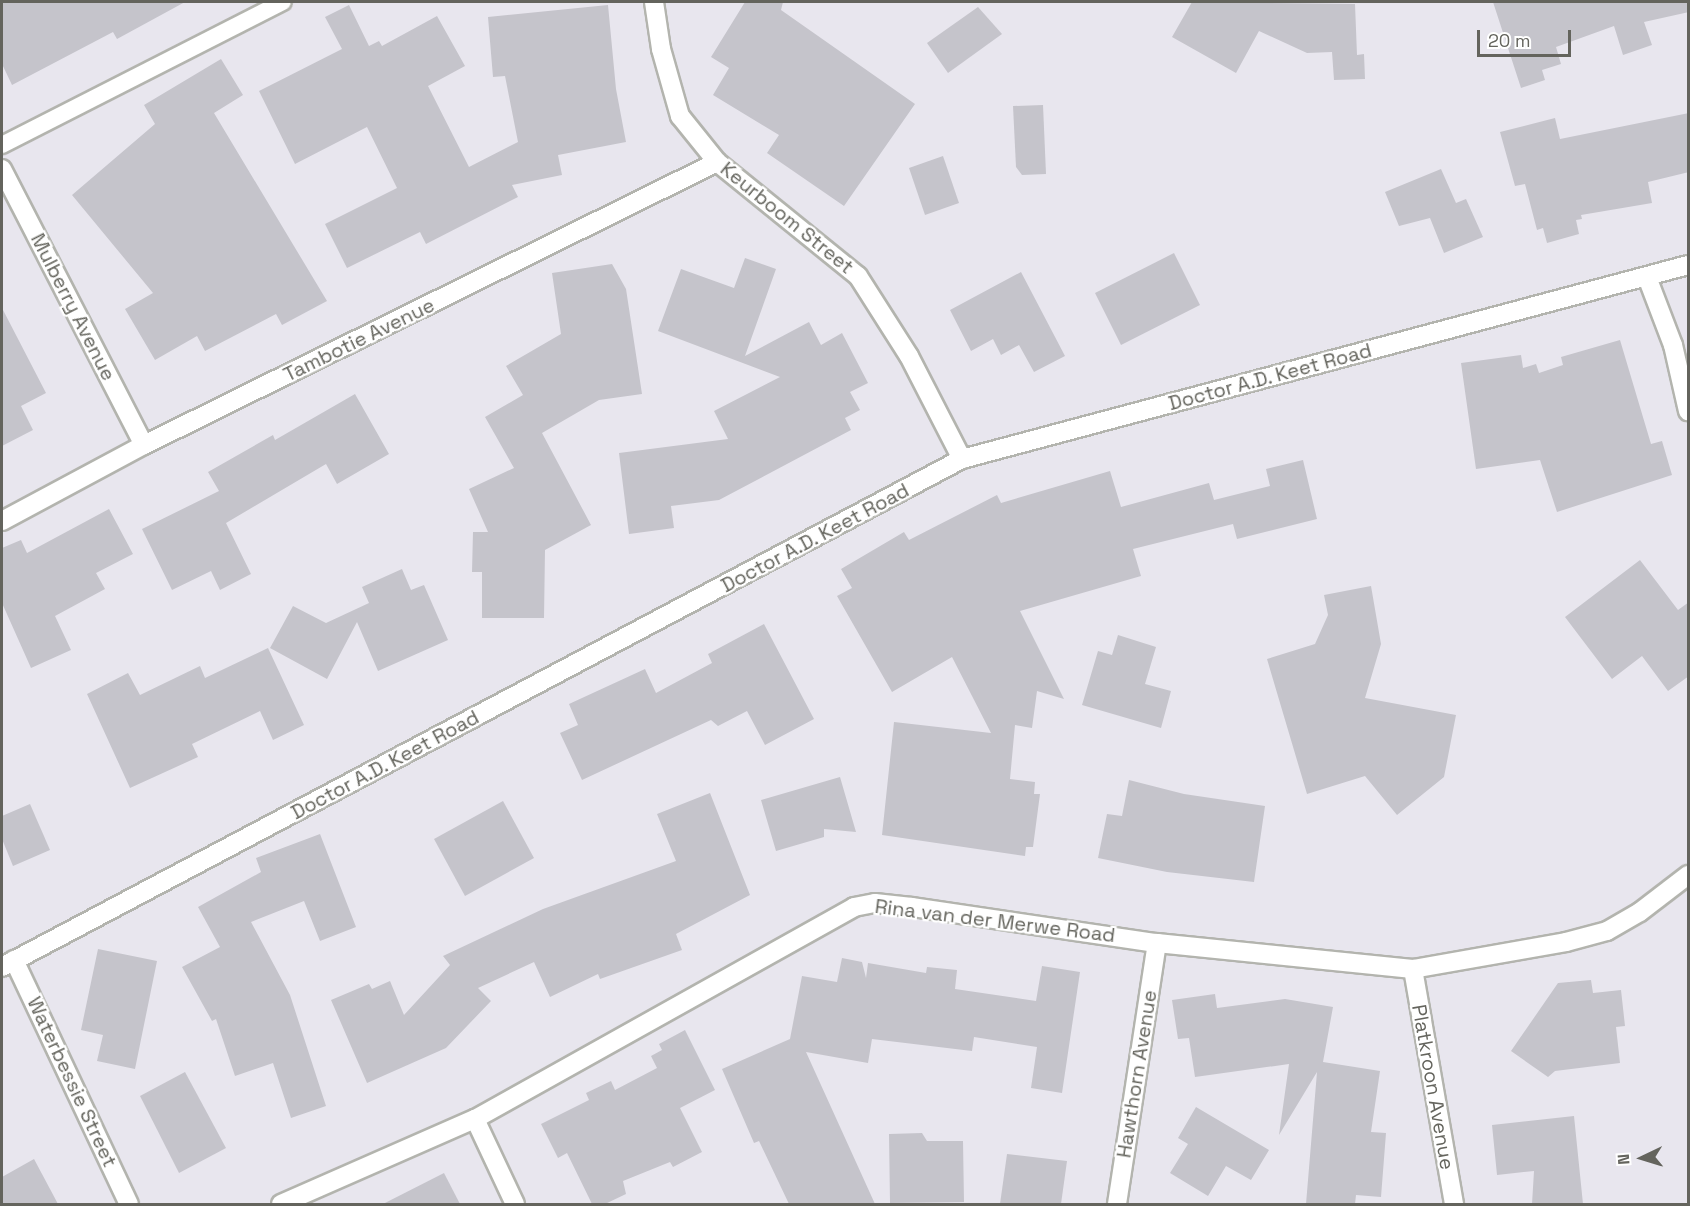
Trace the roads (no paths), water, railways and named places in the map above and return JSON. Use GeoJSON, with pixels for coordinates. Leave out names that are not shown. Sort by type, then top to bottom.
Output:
{"type":"FeatureCollection","features":[{"type":"Feature","properties":{"kind":"street","name":"Keurboom Street"},"geometry":{"type":"LineString","coordinates":[[654,2],[661,49],[680,116],[717,162],[858,276],[909,356],[962,459]]}},
{"type":"Feature","properties":{"kind":"street","name":"Tambotie Avenue"},"geometry":{"type":"LineString","coordinates":[[2,521],[144,445],[717,162]]}},
{"type":"Feature","properties":{"kind":"street","name":"Mulberry Avenue"},"geometry":{"type":"LineString","coordinates":[[2,169],[144,445]]}},
{"type":"Feature","properties":{"kind":"street","name":"Doctor A.D. Keet Road"},"geometry":{"type":"LineString","coordinates":[[8,964],[962,459],[1689,266]]}},
{"type":"Feature","properties":{"kind":"street"},"geometry":{"type":"LineString","coordinates":[[1647,277],[1673,345],[1689,411]]}},
{"type":"Feature","properties":{"kind":"street","name":"Rina van der Merwe Road"},"geometry":{"type":"LineString","coordinates":[[281,1204],[475,1119],[854,907],[875,903],[912,907],[1157,943],[1413,969],[1566,942],[1607,931],[1640,912],[1689,875]]}},
{"type":"Feature","properties":{"kind":"street","name":"Hawthorn Avenue"},"geometry":{"type":"LineString","coordinates":[[1117,1204],[1157,943]]}},
{"type":"Feature","properties":{"kind":"street","name":"Waterbessie Street"},"geometry":{"type":"LineString","coordinates":[[8,964],[129,1204]]}},
{"type":"Feature","properties":{"kind":"street","name":"Platkroon Avenue"},"geometry":{"type":"LineString","coordinates":[[1413,969],[1454,1204]]}},
{"type":"Feature","properties":{"kind":"street"},"geometry":{"type":"LineString","coordinates":[[475,1119],[516,1204]]}},
{"type":"Feature","properties":{"kind":"lane"},"geometry":{"type":"LineString","coordinates":[[2,145],[283,2]]}}]}
